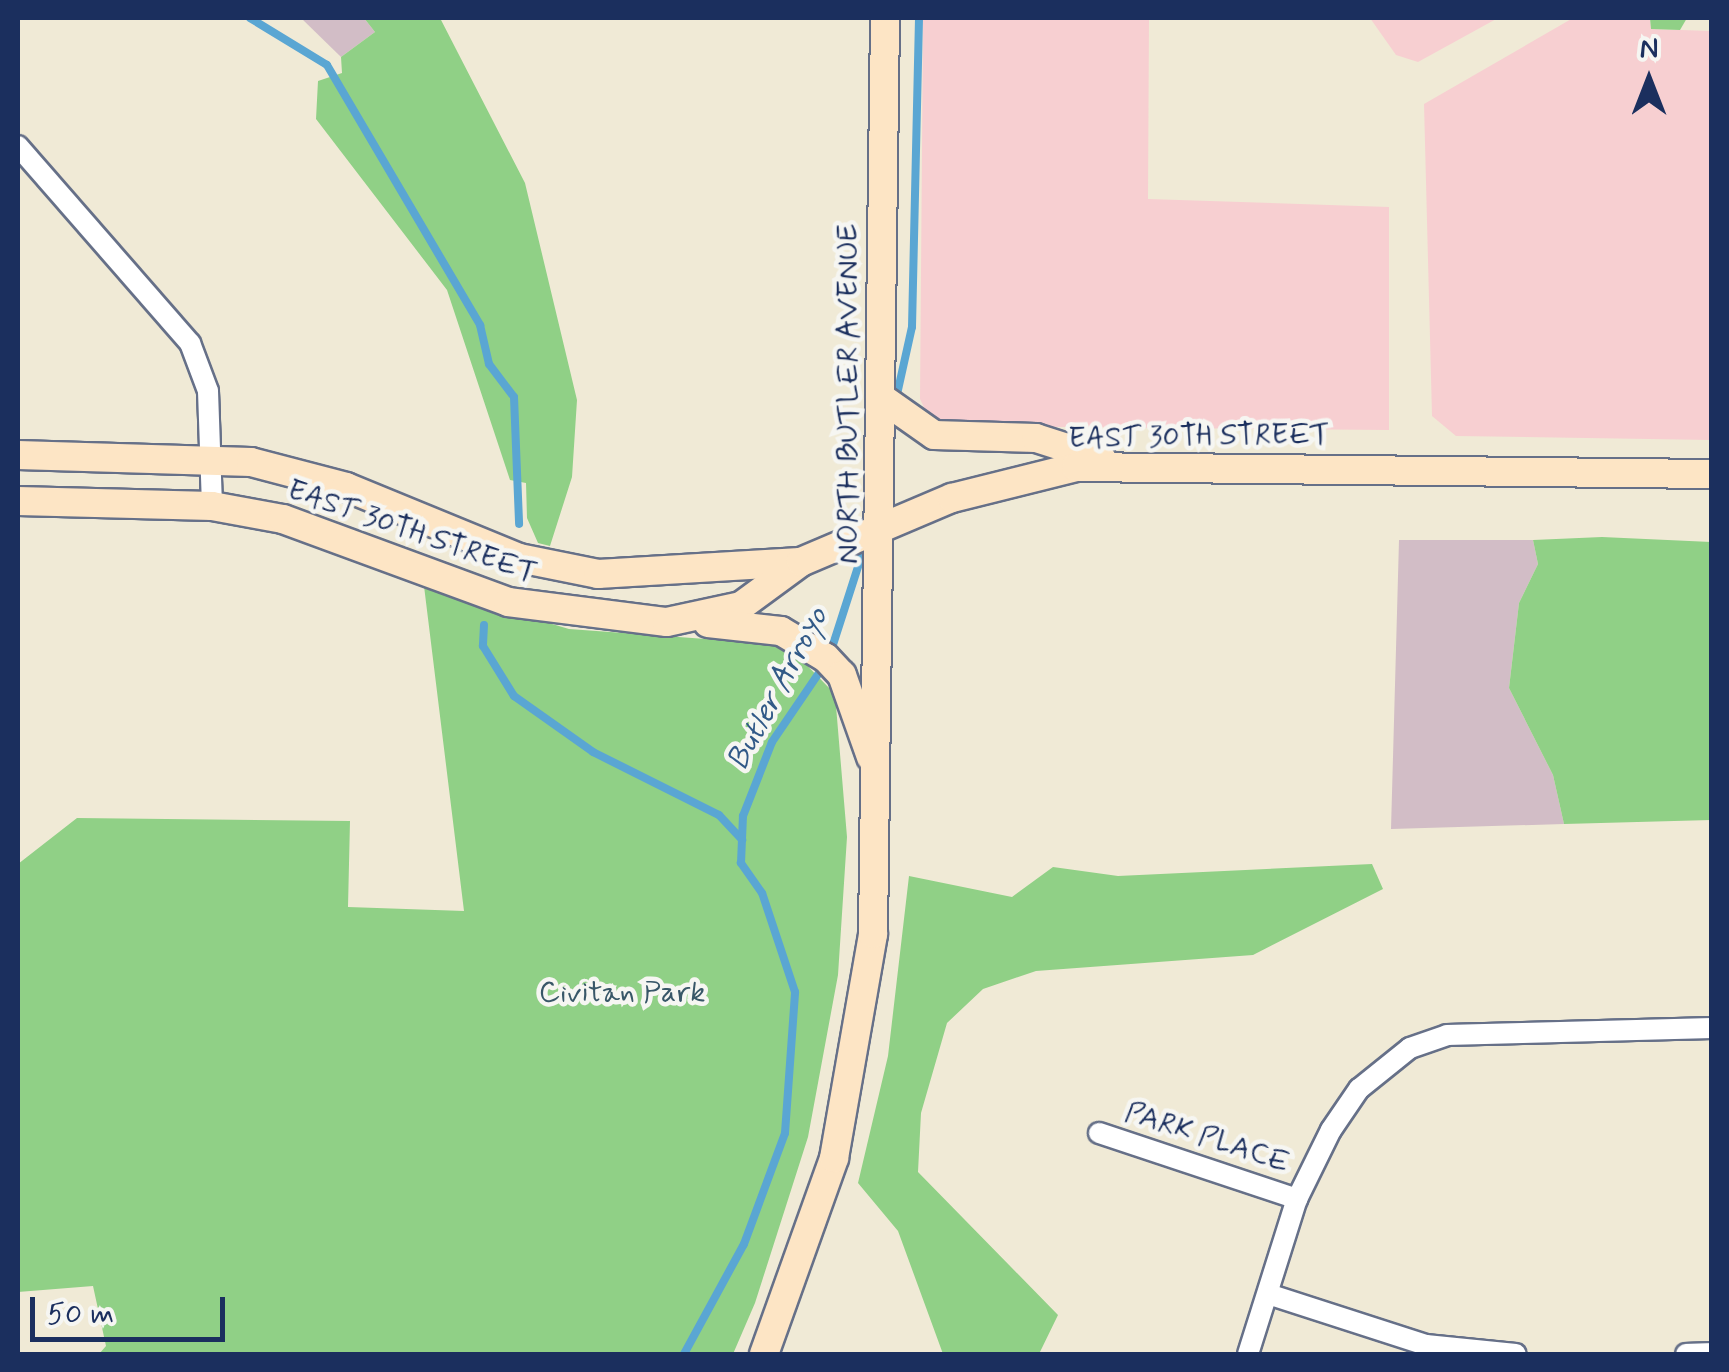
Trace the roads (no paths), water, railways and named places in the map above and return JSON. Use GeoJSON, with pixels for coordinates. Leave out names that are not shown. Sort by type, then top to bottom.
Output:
{"type":"FeatureCollection","features":[{"type":"Feature","properties":{"kind":"main road","name":"NORTH BUTLER AVENUE"},"geometry":{"type":"LineString","coordinates":[[764,1354],[818,1213],[852,1078],[873,934],[879,778],[885,18]]}},
{"type":"Feature","properties":{"kind":"main road"},"geometry":{"type":"LineString","coordinates":[[880,397],[934,435],[1036,438],[1123,465]]}},
{"type":"Feature","properties":{"kind":"main road"},"geometry":{"type":"LineString","coordinates":[[18,455],[212,458],[346,487],[479,544],[571,570],[650,576],[801,562]]}},
{"type":"Feature","properties":{"kind":"main road","name":"EAST 30TH STREET"},"geometry":{"type":"LineString","coordinates":[[18,501],[212,506],[283,519],[538,610],[667,622],[741,606],[801,562],[1024,475],[1123,465],[1712,474]]}},
{"type":"Feature","properties":{"kind":"main road"},"geometry":{"type":"LineString","coordinates":[[667,622],[745,625],[803,641],[842,674],[879,778]]}},
{"type":"Feature","properties":{"kind":"street"},"geometry":{"type":"LineString","coordinates":[[18,146],[179,324],[208,390],[212,506]]}},
{"type":"Feature","properties":{"kind":"street"},"geometry":{"type":"LineString","coordinates":[[1248,1354],[1297,1200],[1359,1089],[1410,1048],[1447,1034],[1712,1028]]}},
{"type":"Feature","properties":{"kind":"street","name":"PARK PLACE"},"geometry":{"type":"LineString","coordinates":[[1098,1134],[1297,1200]]}},
{"type":"Feature","properties":{"kind":"street"},"geometry":{"type":"LineString","coordinates":[[1268,1294],[1426,1344],[1516,1354]]}},
{"type":"Feature","properties":{"kind":"street"},"geometry":{"type":"LineString","coordinates":[[1686,1354],[1712,1353]]}},
{"type":"Feature","properties":{"kind":"waterway"},"geometry":{"type":"LineString","coordinates":[[250,18],[327,65],[480,325],[489,364],[514,397],[519,524]]}},
{"type":"Feature","properties":{"kind":"waterway","name":"Butler Arroyo"},"geometry":{"type":"LineString","coordinates":[[896,399],[912,327],[919,18]]}},
{"type":"Feature","properties":{"kind":"waterway"},"geometry":{"type":"LineString","coordinates":[[830,654],[865,545]]}},
{"type":"Feature","properties":{"kind":"waterway"},"geometry":{"type":"LineString","coordinates":[[484,625],[483,646],[514,696],[593,752],[719,815],[742,840]]}},
{"type":"Feature","properties":{"kind":"waterway","name":"Butler Arroyo"},"geometry":{"type":"LineString","coordinates":[[684,1354],[744,1244],[785,1133],[795,992],[762,893],[741,863],[743,816],[772,742],[823,667]]}},
{"type":"Feature","properties":{"kind":"park label","name":"Civitan Park"},"geometry":{"type":"Point","coordinates":[622,993]}}]}
